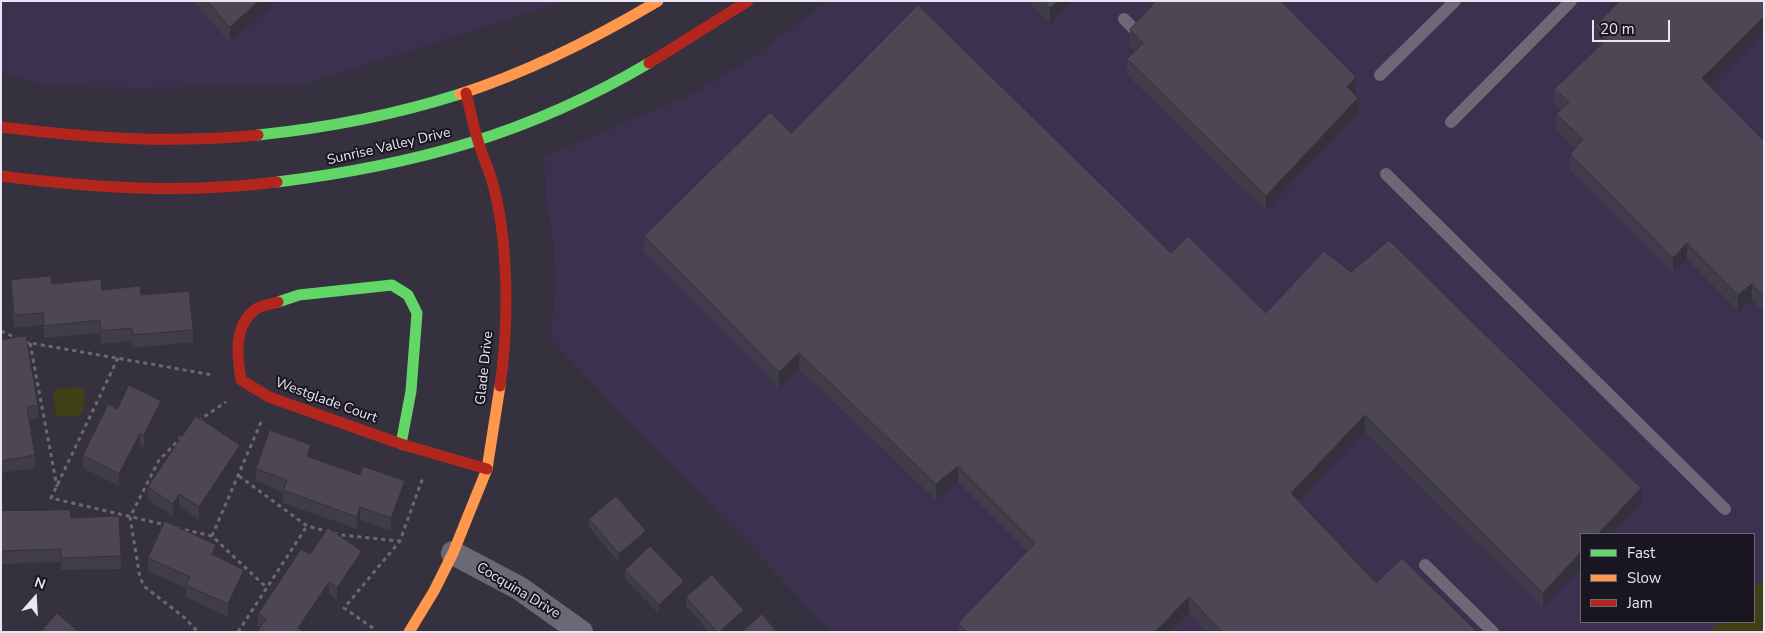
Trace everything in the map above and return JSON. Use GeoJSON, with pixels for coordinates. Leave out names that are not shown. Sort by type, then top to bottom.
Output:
{"type":"FeatureCollection","features":[{"type":"Feature","properties":{"kind":"main road"},"geometry":{"type":"LineString","coordinates":[[1,127],[127,140],[221,138],[286,132],[351,122],[466,93],[536,67],[586,42],[658,1]]}},
{"type":"Feature","properties":{"kind":"main road","name":"Sunrise Valley Drive"},"geometry":{"type":"LineString","coordinates":[[1,176],[102,188],[150,189],[245,186],[292,182],[355,172],[478,142],[537,121],[641,70],[681,46],[748,1]]}},
{"type":"Feature","properties":{"kind":"main road","name":"Glade Drive"},"geometry":{"type":"LineString","coordinates":[[409,632],[434,591],[453,553],[487,469],[504,363],[505,278],[502,241],[492,181],[478,142],[466,93]]}},
{"type":"Feature","properties":{"kind":"main road"},"geometry":{"type":"LineString","coordinates":[[241,380],[238,361],[240,328],[256,309],[299,295],[392,286],[408,295],[417,313],[411,391],[401,444]]}},
{"type":"Feature","properties":{"kind":"main road","name":"Westglade Court"},"geometry":{"type":"LineString","coordinates":[[241,380],[270,398],[401,444],[487,469]]}},
{"type":"Feature","properties":{"kind":"street","name":"Cocquina Drive"},"geometry":{"type":"LineString","coordinates":[[453,553],[519,588],[581,632]]}},
{"type":"Feature","properties":{"kind":"lane"},"geometry":{"type":"LineString","coordinates":[[1380,75],[1455,1]]}},
{"type":"Feature","properties":{"kind":"lane"},"geometry":{"type":"LineString","coordinates":[[1451,122],[1571,1]]}},
{"type":"Feature","properties":{"kind":"lane"},"geometry":{"type":"LineString","coordinates":[[1124,19],[1139,34]]}},
{"type":"Feature","properties":{"kind":"lane"},"geometry":{"type":"LineString","coordinates":[[1386,174],[1725,509]]}},
{"type":"Feature","properties":{"kind":"lane"},"geometry":{"type":"LineString","coordinates":[[1425,565],[1493,632]]}},
{"type":"Feature","properties":{"kind":"path"},"geometry":{"type":"LineString","coordinates":[[1,330],[30,343],[241,380]]}},
{"type":"Feature","properties":{"kind":"path"},"geometry":{"type":"LineString","coordinates":[[30,343],[56,487]]}},
{"type":"Feature","properties":{"kind":"path"},"geometry":{"type":"LineString","coordinates":[[118,358],[51,498],[167,525]]}},
{"type":"Feature","properties":{"kind":"path"},"geometry":{"type":"LineString","coordinates":[[210,374],[213,382]]}},
{"type":"Feature","properties":{"kind":"path"},"geometry":{"type":"LineString","coordinates":[[196,422],[227,402],[222,396]]}},
{"type":"Feature","properties":{"kind":"path"},"geometry":{"type":"LineString","coordinates":[[212,536],[257,436],[270,398]]}},
{"type":"Feature","properties":{"kind":"path"},"geometry":{"type":"LineString","coordinates":[[184,435],[159,460],[130,517],[140,578],[145,587],[185,618],[198,632]]}},
{"type":"Feature","properties":{"kind":"path"},"geometry":{"type":"LineString","coordinates":[[373,628],[344,608],[400,541],[431,453]]}},
{"type":"Feature","properties":{"kind":"path"},"geometry":{"type":"LineString","coordinates":[[239,476],[307,526],[340,535],[400,541]]}},
{"type":"Feature","properties":{"kind":"path"},"geometry":{"type":"LineString","coordinates":[[238,632],[307,526]]}},
{"type":"Feature","properties":{"kind":"path"},"geometry":{"type":"LineString","coordinates":[[176,528],[212,536],[267,588]]}},
{"type":"Feature","properties":{"kind":"shaded area"},"geometry":{"type":"Polygon","coordinates":[[[1,1],[565,1],[305,84],[139,88],[47,86],[1,72],[1,1]]]}},
{"type":"Feature","properties":{"kind":"shaded area"},"geometry":{"type":"Polygon","coordinates":[[[828,1],[1764,1],[1764,577],[1755,586],[1755,533],[1580,533],[1580,623],[1718,623],[1709,632],[832,632],[550,339],[555,290],[554,246],[546,200],[544,157],[694,93],[750,59],[828,1]]]}},
{"type":"Feature","properties":{"kind":"shaded area"},"geometry":{"type":"Polygon","coordinates":[[[79,387],[85,391],[83,412],[79,416],[56,416],[53,394],[57,389],[79,387]]]}},
{"type":"Feature","properties":{"kind":"shaded area"},"geometry":{"type":"Polygon","coordinates":[[[1764,577],[1764,632],[1709,632],[1718,623],[1755,623],[1755,586],[1764,577]]]}},
{"type":"Feature","properties":{"kind":"building"},"geometry":{"type":"Polygon","coordinates":[[[207,1],[259,1],[230,27],[207,1]]]}},
{"type":"Feature","properties":{"kind":"building"},"geometry":{"type":"Polygon","coordinates":[[[1044,1],[1058,1],[1050,8],[1044,1]]]}},
{"type":"Feature","properties":{"kind":"building"},"geometry":{"type":"Polygon","coordinates":[[[1156,1],[1281,1],[1356,77],[1347,87],[1358,98],[1266,196],[1127,59],[1143,43],[1130,30],[1156,1]]]}},
{"type":"Feature","properties":{"kind":"building"},"geometry":{"type":"Polygon","coordinates":[[[1620,1],[1764,1],[1764,17],[1702,78],[1764,141],[1764,296],[1752,284],[1738,295],[1687,243],[1673,258],[1570,154],[1583,139],[1556,114],[1569,102],[1554,89],[1607,39],[1595,26],[1620,1]]]}},
{"type":"Feature","properties":{"kind":"building"},"geometry":{"type":"Polygon","coordinates":[[[918,5],[1171,253],[1188,236],[1266,313],[1324,251],[1351,272],[1389,240],[1641,488],[1599,533],[1580,533],[1580,553],[1543,593],[1365,415],[1291,493],[1376,583],[1402,558],[1477,632],[1222,632],[1189,597],[1155,632],[967,632],[958,623],[1035,543],[958,466],[936,484],[799,353],[779,372],[644,236],[770,112],[791,133],[918,5]]]}},
{"type":"Feature","properties":{"kind":"building"},"geometry":{"type":"Polygon","coordinates":[[[51,276],[52,284],[101,279],[102,290],[140,286],[141,295],[189,291],[193,330],[133,335],[132,328],[101,331],[100,320],[44,326],[43,313],[14,315],[11,280],[51,276]]]}},
{"type":"Feature","properties":{"kind":"building"},"geometry":{"type":"Polygon","coordinates":[[[26,336],[38,405],[27,407],[35,455],[1,461],[1,340],[26,336]]]}},
{"type":"Feature","properties":{"kind":"building"},"geometry":{"type":"Polygon","coordinates":[[[129,385],[161,401],[144,435],[140,433],[119,474],[83,455],[108,404],[117,409],[129,385]]]}},
{"type":"Feature","properties":{"kind":"building"},"geometry":{"type":"Polygon","coordinates":[[[196,416],[240,445],[199,507],[179,494],[173,504],[148,487],[196,416]]]}},
{"type":"Feature","properties":{"kind":"building"},"geometry":{"type":"Polygon","coordinates":[[[270,430],[311,445],[307,456],[360,475],[363,466],[405,481],[391,518],[360,507],[357,517],[283,490],[287,480],[256,469],[270,430]]]}},
{"type":"Feature","properties":{"kind":"building"},"geometry":{"type":"Polygon","coordinates":[[[616,496],[646,531],[619,554],[589,519],[616,496]]]}},
{"type":"Feature","properties":{"kind":"building"},"geometry":{"type":"Polygon","coordinates":[[[70,510],[71,518],[119,516],[121,556],[61,558],[61,549],[1,551],[1,511],[70,510]]]}},
{"type":"Feature","properties":{"kind":"building"},"geometry":{"type":"Polygon","coordinates":[[[165,521],[216,545],[212,554],[244,570],[228,604],[186,585],[190,577],[148,558],[165,521]]]}},
{"type":"Feature","properties":{"kind":"building"},"geometry":{"type":"Polygon","coordinates":[[[328,528],[362,551],[337,588],[329,582],[298,628],[304,632],[257,632],[266,619],[258,614],[301,549],[310,554],[328,528]]]}},
{"type":"Feature","properties":{"kind":"building"},"geometry":{"type":"Polygon","coordinates":[[[650,546],[684,581],[659,605],[625,570],[650,546]]]}},
{"type":"Feature","properties":{"kind":"building"},"geometry":{"type":"Polygon","coordinates":[[[712,575],[744,610],[719,632],[686,597],[712,575]]]}},
{"type":"Feature","properties":{"kind":"building"},"geometry":{"type":"Polygon","coordinates":[[[57,613],[79,632],[41,632],[57,613]]]}},
{"type":"Feature","properties":{"kind":"building"},"geometry":{"type":"Polygon","coordinates":[[[762,614],[777,632],[742,632],[762,614]]]}},
{"type":"Feature","properties":{"kind":"traffic: fast"},"geometry":{"type":"LineString","coordinates":[[277,182],[376,166],[424,156],[470,143],[560,109],[604,88],[649,63]]}},
{"type":"Feature","properties":{"kind":"traffic: fast"},"geometry":{"type":"LineString","coordinates":[[258,135],[360,120],[460,94]]}},
{"type":"Feature","properties":{"kind":"traffic: fast"},"geometry":{"type":"LineString","coordinates":[[278,302],[299,295],[392,285],[408,295],[417,313],[411,391],[401,444]]}},
{"type":"Feature","properties":{"kind":"traffic: slow"},"geometry":{"type":"LineString","coordinates":[[460,94],[512,75],[562,53],[658,1]]}},
{"type":"Feature","properties":{"kind":"traffic: slow"},"geometry":{"type":"LineString","coordinates":[[409,632],[434,591],[453,553],[487,469],[500,386]]}},
{"type":"Feature","properties":{"kind":"traffic: jam"},"geometry":{"type":"LineString","coordinates":[[649,63],[748,1]]}},
{"type":"Feature","properties":{"kind":"traffic: jam"},"geometry":{"type":"LineString","coordinates":[[466,93],[476,135],[492,181],[502,229],[506,310],[500,386]]}},
{"type":"Feature","properties":{"kind":"traffic: jam"},"geometry":{"type":"LineString","coordinates":[[1,127],[98,137],[161,139],[225,138],[258,135]]}},
{"type":"Feature","properties":{"kind":"traffic: jam"},"geometry":{"type":"LineString","coordinates":[[1,176],[70,184],[174,189],[242,186],[277,182]]}},
{"type":"Feature","properties":{"kind":"traffic: jam"},"geometry":{"type":"LineString","coordinates":[[278,302],[258,308],[243,324],[238,342],[241,380],[269,397],[401,444],[487,469]]}}]}
